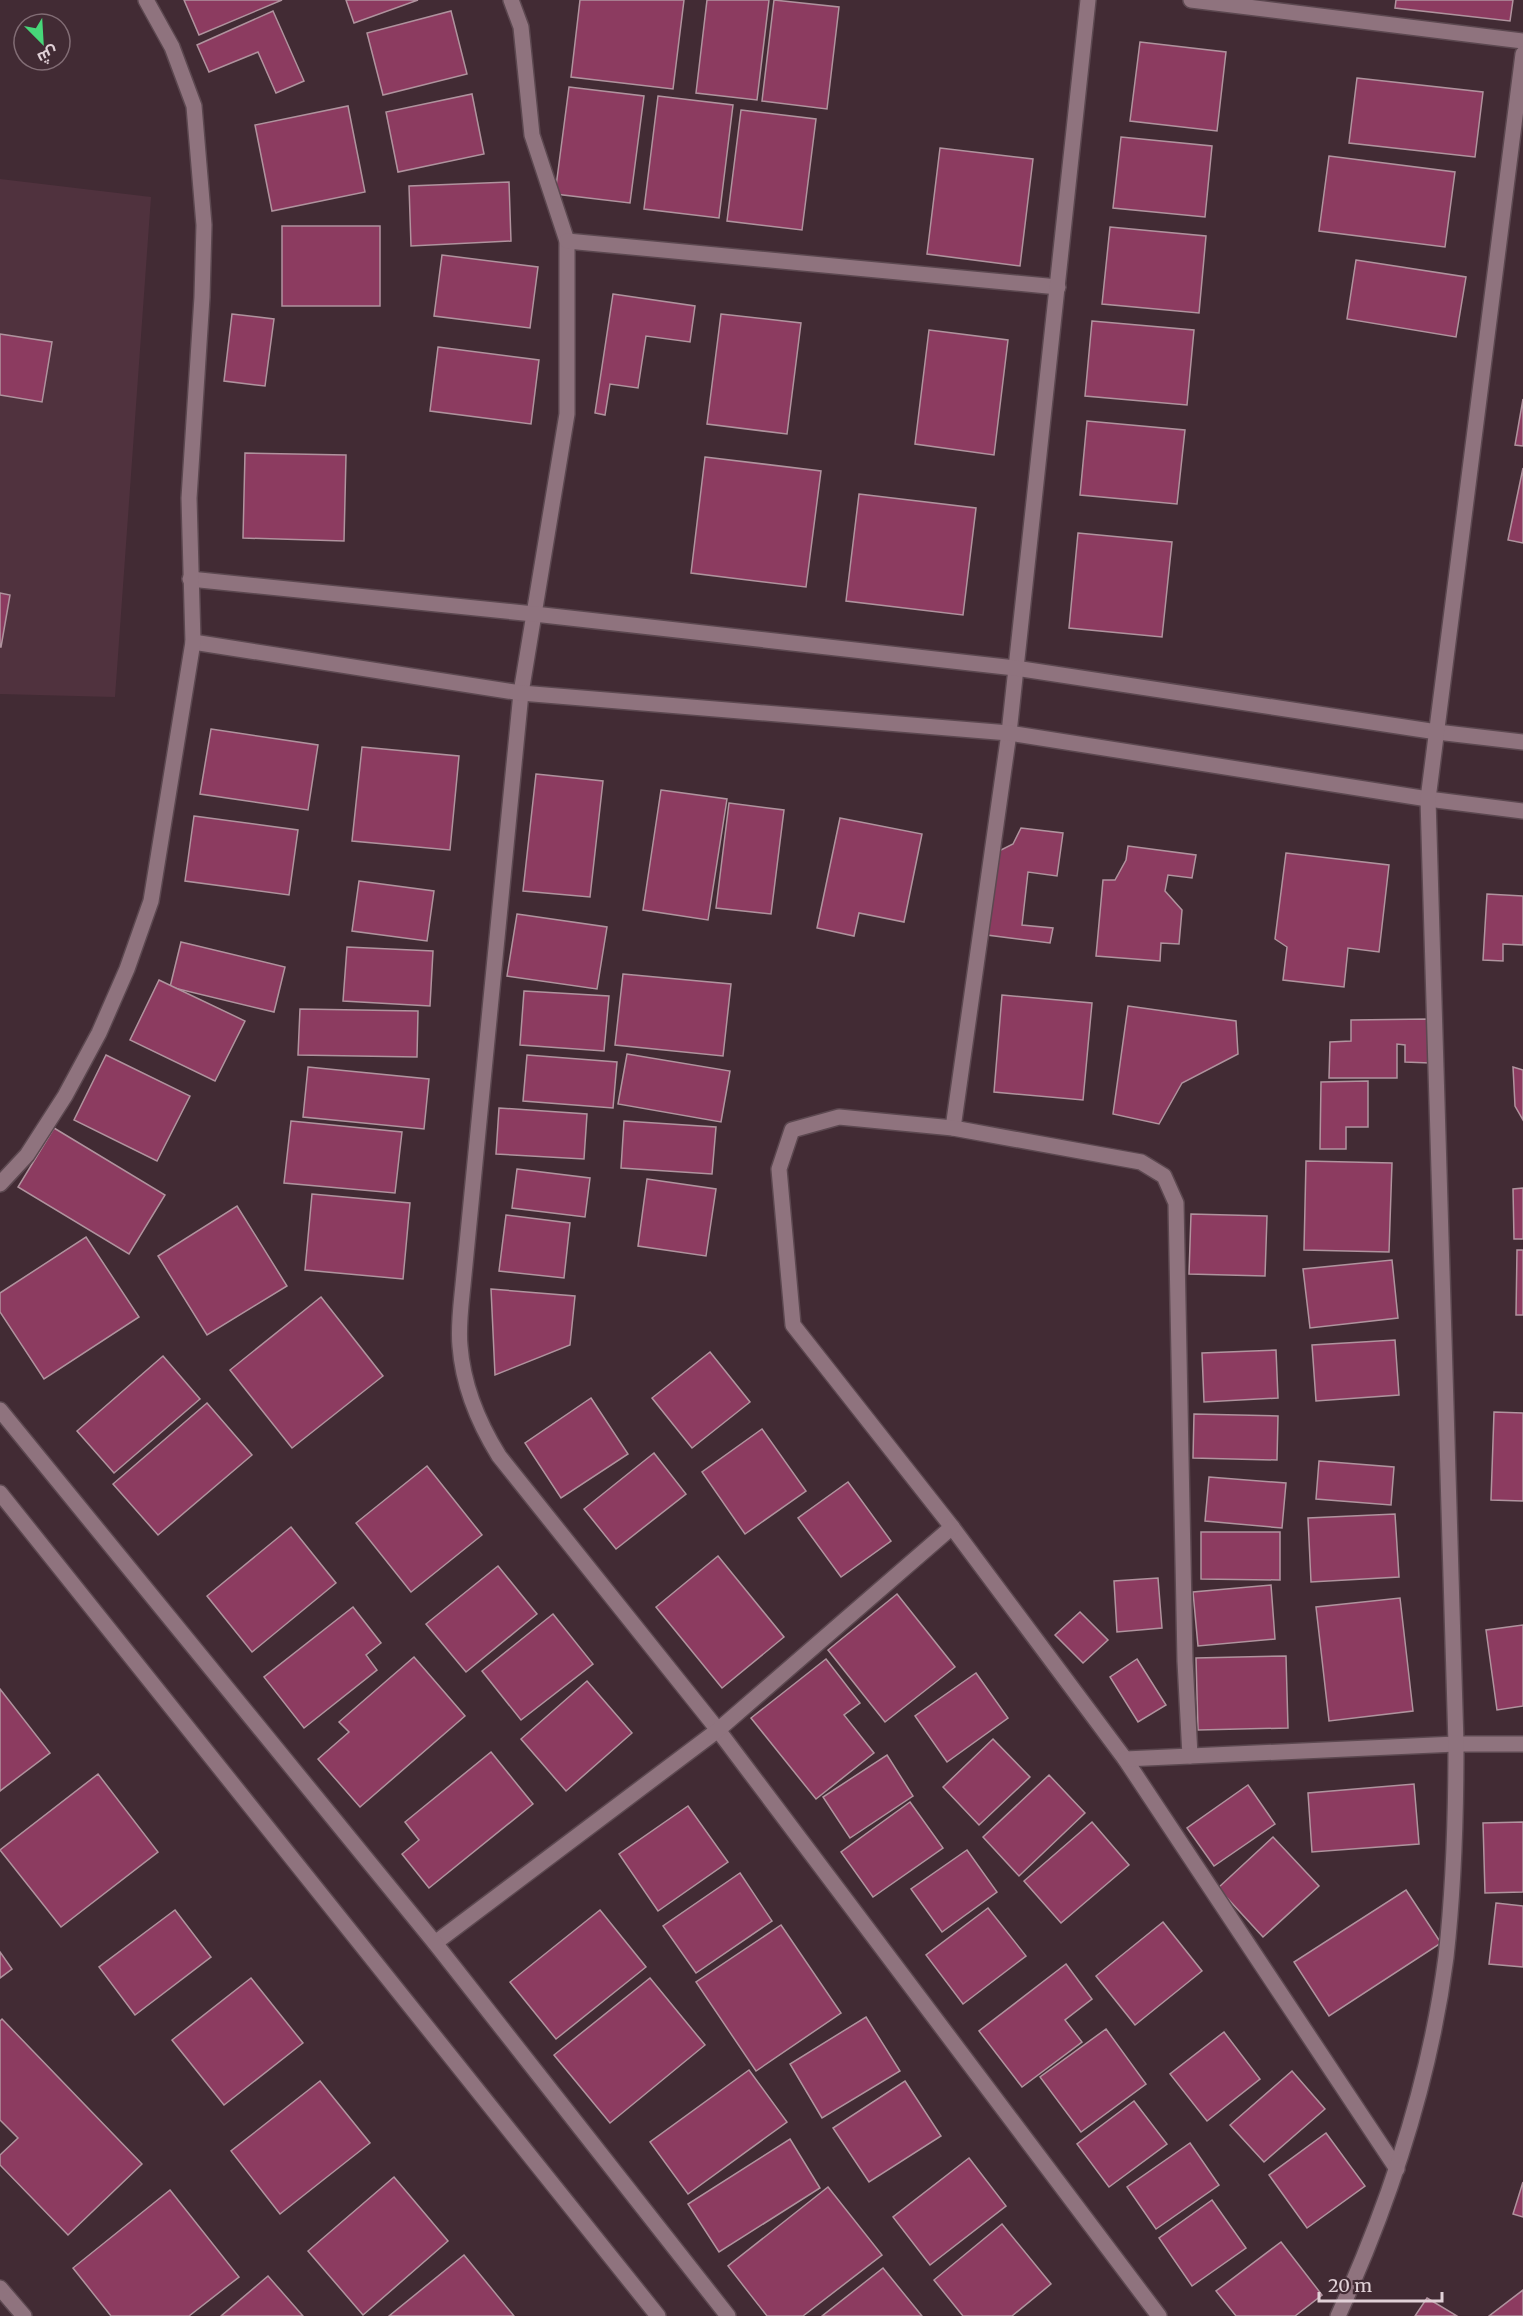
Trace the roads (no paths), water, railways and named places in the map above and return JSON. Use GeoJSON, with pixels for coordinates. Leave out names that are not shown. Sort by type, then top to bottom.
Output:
{"type":"FeatureCollection","features":[{"type":"Feature","properties":{"kind":"street"},"geometry":{"type":"LineString","coordinates":[[0,1184],[27,1155],[65,1096],[99,1033],[127,969],[151,901],[193,642],[189,498],[202,297],[204,225],[194,105],[172,47],[146,0]]}},
{"type":"Feature","properties":{"kind":"street"},"geometry":{"type":"LineString","coordinates":[[511,0],[521,27],[532,135],[567,241],[567,414],[521,693],[463,1286],[459,1345],[472,1403],[483,1430],[499,1456],[718,1730],[1159,2316]]}},
{"type":"Feature","properties":{"kind":"street"},"geometry":{"type":"LineString","coordinates":[[953,1128],[1009,732],[1088,0]]}},
{"type":"Feature","properties":{"kind":"street"},"geometry":{"type":"LineString","coordinates":[[1191,0],[1523,41]]}},
{"type":"Feature","properties":{"kind":"street"},"geometry":{"type":"LineString","coordinates":[[1338,2316],[1363,2262],[1397,2169],[1417,2100],[1446,1958],[1453,1887],[1456,1744],[1428,799],[1523,54]]}},
{"type":"Feature","properties":{"kind":"street"},"geometry":{"type":"LineString","coordinates":[[567,241],[1058,287]]}},
{"type":"Feature","properties":{"kind":"street"},"geometry":{"type":"LineString","coordinates":[[190,579],[534,614],[1016,668],[1437,732],[1523,742]]}},
{"type":"Feature","properties":{"kind":"street"},"geometry":{"type":"LineString","coordinates":[[193,642],[521,693],[1009,732],[1428,799],[1523,811]]}},
{"type":"Feature","properties":{"kind":"street"},"geometry":{"type":"LineString","coordinates":[[1190,1756],[1185,1661],[1176,1203],[1164,1176],[1142,1162],[953,1128],[839,1117],[792,1130],[779,1169],[793,1325],[952,1527],[1125,1759],[1397,2169]]}},
{"type":"Feature","properties":{"kind":"street"},"geometry":{"type":"LineString","coordinates":[[0,1410],[435,1943],[728,2316]]}},
{"type":"Feature","properties":{"kind":"street"},"geometry":{"type":"LineString","coordinates":[[0,1493],[658,2316]]}},
{"type":"Feature","properties":{"kind":"street"},"geometry":{"type":"LineString","coordinates":[[435,1943],[718,1730],[952,1527]]}},
{"type":"Feature","properties":{"kind":"street"},"geometry":{"type":"LineString","coordinates":[[1125,1759],[1523,1743]]}},
{"type":"Feature","properties":{"kind":"street"},"geometry":{"type":"LineString","coordinates":[[0,2289],[24,2316]]}}]}
